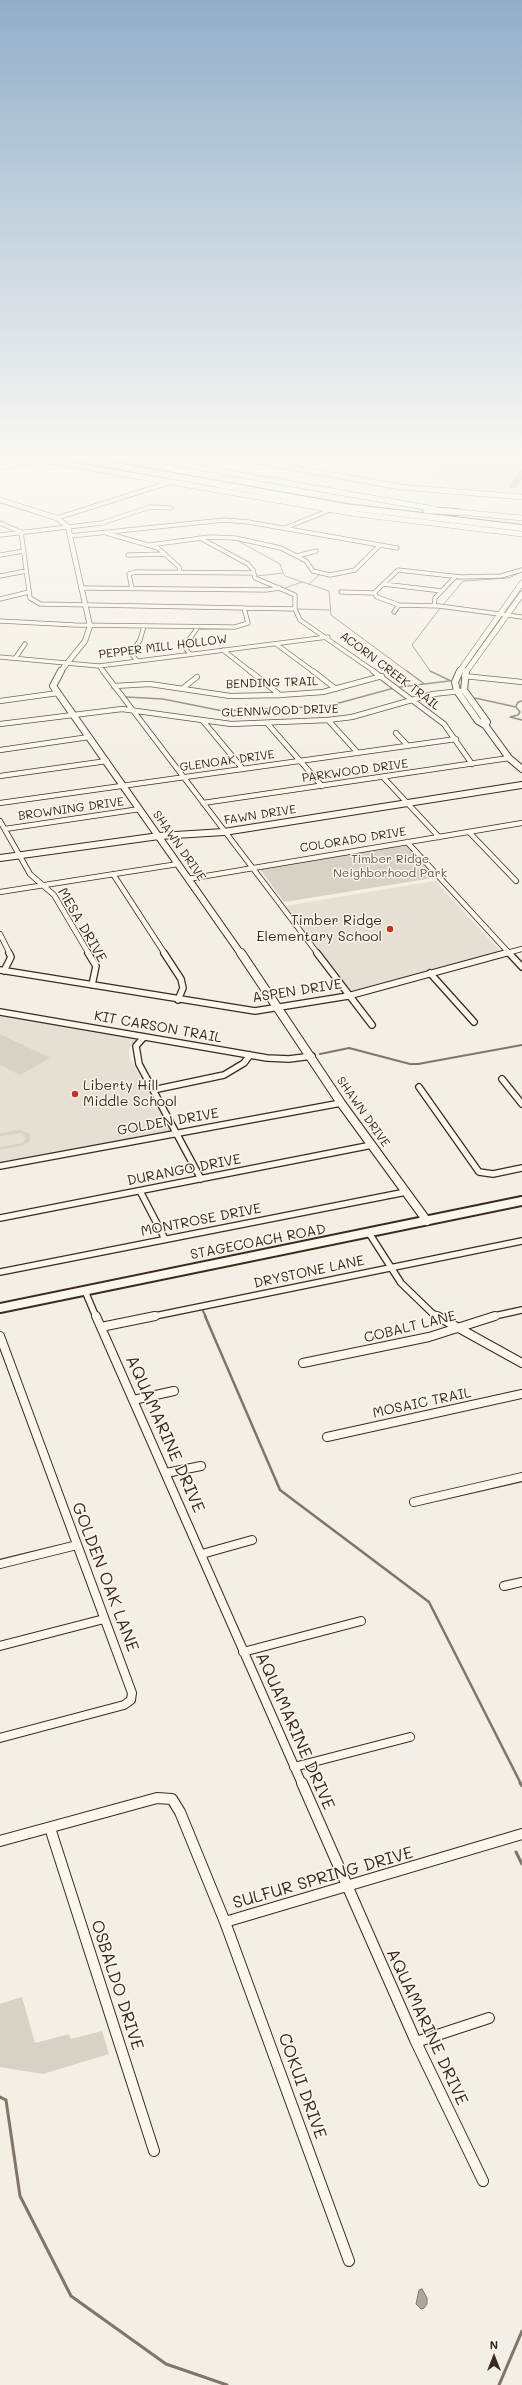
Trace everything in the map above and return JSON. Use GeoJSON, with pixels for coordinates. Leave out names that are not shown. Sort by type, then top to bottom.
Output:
{"type":"FeatureCollection","features":[{"type":"Feature","properties":{"kind":"main road"},"geometry":{"type":"LineString","coordinates":[[522,583],[456,675],[454,682],[487,722],[485,725],[510,758],[522,769]]}},
{"type":"Feature","properties":{"kind":"main road"},"geometry":{"type":"LineString","coordinates":[[460,691],[464,676],[522,594]]}},
{"type":"Feature","properties":{"kind":"main road","name":"STAGECOACH ROAD"},"geometry":{"type":"LineString","coordinates":[[0,1308],[522,1201]]}},
{"type":"Feature","properties":{"kind":"street"},"geometry":{"type":"LineString","coordinates":[[25,564],[30,598],[40,604],[295,609]]}},
{"type":"Feature","properties":{"kind":"street"},"geometry":{"type":"LineString","coordinates":[[1,699],[58,693],[53,686],[54,679],[85,640],[90,626],[77,564]]}},
{"type":"Feature","properties":{"kind":"street"},"geometry":{"type":"LineString","coordinates":[[176,564],[179,567],[180,572]]}},
{"type":"Feature","properties":{"kind":"street","name":"ACORN CREEK TRAIL"},"geometry":{"type":"LineString","coordinates":[[248,564],[253,570],[255,578],[295,595],[295,609],[300,620],[328,637],[444,724],[456,739],[472,764]]}},
{"type":"Feature","properties":{"kind":"street"},"geometry":{"type":"LineString","coordinates":[[309,564],[313,571],[324,574],[339,574],[355,570],[361,564]]}},
{"type":"Feature","properties":{"kind":"street"},"geometry":{"type":"LineString","coordinates":[[374,593],[396,571],[400,570],[455,577],[501,576],[522,570]]}},
{"type":"Feature","properties":{"kind":"street"},"geometry":{"type":"LineString","coordinates":[[0,576],[26,571]]}},
{"type":"Feature","properties":{"kind":"street"},"geometry":{"type":"LineString","coordinates":[[132,589],[129,574],[131,573],[253,573]]}},
{"type":"Feature","properties":{"kind":"street"},"geometry":{"type":"LineString","coordinates":[[434,606],[435,598],[455,577]]}},
{"type":"Feature","properties":{"kind":"street"},"geometry":{"type":"LineString","coordinates":[[383,584],[442,591]]}},
{"type":"Feature","properties":{"kind":"street"},"geometry":{"type":"LineString","coordinates":[[82,588],[266,590],[280,588]]}},
{"type":"Feature","properties":{"kind":"street"},"geometry":{"type":"LineString","coordinates":[[0,599],[29,592]]}},
{"type":"Feature","properties":{"kind":"street"},"geometry":{"type":"LineString","coordinates":[[341,592],[374,593],[381,599],[399,605],[434,606],[522,616]]}},
{"type":"Feature","properties":{"kind":"street"},"geometry":{"type":"LineString","coordinates":[[394,612],[399,605]]}},
{"type":"Feature","properties":{"kind":"street"},"geometry":{"type":"LineString","coordinates":[[0,621],[90,626],[198,627],[246,625],[248,624],[244,608]]}},
{"type":"Feature","properties":{"kind":"street"},"geometry":{"type":"LineString","coordinates":[[137,661],[130,653],[140,640],[144,626]]}},
{"type":"Feature","properties":{"kind":"street"},"geometry":{"type":"LineString","coordinates":[[190,654],[186,644],[198,627]]}},
{"type":"Feature","properties":{"kind":"street","name":"PEPPER MILL HOLLOW"},"geometry":{"type":"LineString","coordinates":[[0,657],[99,666],[328,637]]}},
{"type":"Feature","properties":{"kind":"street"},"geometry":{"type":"LineString","coordinates":[[16,658],[25,644]]}},
{"type":"Feature","properties":{"kind":"street"},"geometry":{"type":"LineString","coordinates":[[276,644],[336,689]]}},
{"type":"Feature","properties":{"kind":"street"},"geometry":{"type":"LineString","coordinates":[[223,650],[280,695]]}},
{"type":"Feature","properties":{"kind":"street"},"geometry":{"type":"LineString","coordinates":[[99,666],[348,996],[372,1025]]}},
{"type":"Feature","properties":{"kind":"street","name":"BENDING TRAIL"},"geometry":{"type":"LineString","coordinates":[[114,686],[150,684],[230,696],[313,694],[382,676]]}},
{"type":"Feature","properties":{"kind":"street"},"geometry":{"type":"LineString","coordinates":[[464,676],[522,682]]}},
{"type":"Feature","properties":{"kind":"street"},"geometry":{"type":"LineString","coordinates":[[182,688],[197,677]]}},
{"type":"Feature","properties":{"kind":"street","name":"GLENNWOOD DRIVE"},"geometry":{"type":"LineString","coordinates":[[0,724],[112,710],[133,710],[230,724],[328,720],[352,717],[441,692],[460,691]]}},
{"type":"Feature","properties":{"kind":"street","name":"SHAWN DRIVE"},"geometry":{"type":"LineString","coordinates":[[58,693],[279,1008],[312,1056],[341,1103],[428,1221]]}},
{"type":"Feature","properties":{"kind":"street"},"geometry":{"type":"LineString","coordinates":[[328,720],[358,753]]}},
{"type":"Feature","properties":{"kind":"street"},"geometry":{"type":"LineString","coordinates":[[203,721],[243,769]]}},
{"type":"Feature","properties":{"kind":"street"},"geometry":{"type":"LineString","coordinates":[[267,723],[322,786]]}},
{"type":"Feature","properties":{"kind":"street"},"geometry":{"type":"LineString","coordinates":[[396,733],[408,746]]}},
{"type":"Feature","properties":{"kind":"street"},"geometry":{"type":"LineString","coordinates":[[0,750],[89,737]]}},
{"type":"Feature","properties":{"kind":"street","name":"GLENOAK DRIVE"},"geometry":{"type":"LineString","coordinates":[[0,803],[456,739]]}},
{"type":"Feature","properties":{"kind":"street","name":"PARKWOOD DRIVE"},"geometry":{"type":"LineString","coordinates":[[203,803],[510,758]]}},
{"type":"Feature","properties":{"kind":"street"},"geometry":{"type":"LineString","coordinates":[[0,776],[107,761]]}},
{"type":"Feature","properties":{"kind":"street"},"geometry":{"type":"LineString","coordinates":[[383,777],[438,837]]}},
{"type":"Feature","properties":{"kind":"street","name":"FAWN DRIVE"},"geometry":{"type":"LineString","coordinates":[[0,858],[159,836],[224,832],[522,785]]}},
{"type":"Feature","properties":{"kind":"street","name":"BROWNING DRIVE"},"geometry":{"type":"LineString","coordinates":[[5,829],[140,809]]}},
{"type":"Feature","properties":{"kind":"street","name":"MESA DRIVE"},"geometry":{"type":"LineString","coordinates":[[0,821],[30,874],[54,895],[96,966],[92,985]]}},
{"type":"Feature","properties":{"kind":"street","name":"COLORADO DRIVE"},"geometry":{"type":"LineString","coordinates":[[188,878],[522,823]]}},
{"type":"Feature","properties":{"kind":"street"},"geometry":{"type":"LineString","coordinates":[[469,832],[516,881]]}},
{"type":"Feature","properties":{"kind":"street"},"geometry":{"type":"LineString","coordinates":[[407,842],[522,967]]}},
{"type":"Feature","properties":{"kind":"street"},"geometry":{"type":"LineString","coordinates":[[0,892],[178,864]]}},
{"type":"Feature","properties":{"kind":"street"},"geometry":{"type":"LineString","coordinates":[[113,874],[181,979],[183,988],[178,1000]]}},
{"type":"Feature","properties":{"kind":"street"},"geometry":{"type":"LineString","coordinates":[[0,934],[11,957],[2,971]]}},
{"type":"Feature","properties":{"kind":"street","name":"ASPEN DRIVE"},"geometry":{"type":"LineString","coordinates":[[2,971],[246,1011],[279,1008],[348,996],[522,949]]}},
{"type":"Feature","properties":{"kind":"street"},"geometry":{"type":"LineString","coordinates":[[430,973],[474,1022]]}},
{"type":"Feature","properties":{"kind":"street","name":"KIT CARSON TRAIL"},"geometry":{"type":"LineString","coordinates":[[0,1012],[250,1055],[284,1059],[312,1056]]}},
{"type":"Feature","properties":{"kind":"street"},"geometry":{"type":"LineString","coordinates":[[144,1037],[136,1046],[139,1064],[201,1179]]}},
{"type":"Feature","properties":{"kind":"street"},"geometry":{"type":"LineString","coordinates":[[153,1090],[224,1075],[244,1063],[250,1055]]}},
{"type":"Feature","properties":{"kind":"street"},"geometry":{"type":"LineString","coordinates":[[502,1079],[522,1104]]}},
{"type":"Feature","properties":{"kind":"street"},"geometry":{"type":"LineString","coordinates":[[419,1087],[479,1172],[493,1174],[522,1168]]}},
{"type":"Feature","properties":{"kind":"street","name":"GOLDEN DRIVE"},"geometry":{"type":"LineString","coordinates":[[0,1166],[176,1132],[341,1103]]}},
{"type":"Feature","properties":{"kind":"street","name":"DURANGO DRIVE"},"geometry":{"type":"LineString","coordinates":[[0,1218],[372,1145]]}},
{"type":"Feature","properties":{"kind":"street"},"geometry":{"type":"LineString","coordinates":[[140,1191],[165,1239]]}},
{"type":"Feature","properties":{"kind":"street","name":"MONTROSE DRIVE"},"geometry":{"type":"LineString","coordinates":[[0,1272],[406,1192]]}},
{"type":"Feature","properties":{"kind":"street"},"geometry":{"type":"LineString","coordinates":[[369,1233],[401,1283],[432,1313],[522,1364]]}},
{"type":"Feature","properties":{"kind":"street","name":"DRYSTONE LANE"},"geometry":{"type":"LineString","coordinates":[[101,1327],[522,1241]]}},
{"type":"Feature","properties":{"kind":"street","name":"AQUAMARINE DRIVE"},"geometry":{"type":"LineString","coordinates":[[84,1291],[202,1554],[243,1652],[416,2042],[483,2181]]}},
{"type":"Feature","properties":{"kind":"street","name":"COBALT LANE"},"geometry":{"type":"LineString","coordinates":[[303,1363],[429,1337],[490,1317],[522,1310]]}},
{"type":"Feature","properties":{"kind":"street","name":"GOLDEN OAK LANE"},"geometry":{"type":"LineString","coordinates":[[0,1336],[1,1345],[129,1682],[131,1700],[124,1705],[0,1738]]}},
{"type":"Feature","properties":{"kind":"street"},"geometry":{"type":"LineString","coordinates":[[133,1400],[174,1391]]}},
{"type":"Feature","properties":{"kind":"street","name":"MOSAIC TRAIL"},"geometry":{"type":"LineString","coordinates":[[327,1437],[522,1394]]}},
{"type":"Feature","properties":{"kind":"street"},"geometry":{"type":"LineString","coordinates":[[166,1473],[202,1466]]}},
{"type":"Feature","properties":{"kind":"street"},"geometry":{"type":"LineString","coordinates":[[414,1502],[522,1477]]}},
{"type":"Feature","properties":{"kind":"street"},"geometry":{"type":"LineString","coordinates":[[202,1554],[252,1540]]}},
{"type":"Feature","properties":{"kind":"street"},"geometry":{"type":"LineString","coordinates":[[0,1564],[77,1545]]}},
{"type":"Feature","properties":{"kind":"street"},"geometry":{"type":"LineString","coordinates":[[504,1586],[522,1582]]}},
{"type":"Feature","properties":{"kind":"street"},"geometry":{"type":"LineString","coordinates":[[0,1646],[104,1619]]}},
{"type":"Feature","properties":{"kind":"street"},"geometry":{"type":"LineString","coordinates":[[243,1652],[360,1621]]}},
{"type":"Feature","properties":{"kind":"street"},"geometry":{"type":"LineString","coordinates":[[294,1767],[410,1737]]}},
{"type":"Feature","properties":{"kind":"street","name":"SULFUR SPRING DRIVE"},"geometry":{"type":"LineString","coordinates":[[0,1842],[157,1798],[172,1799],[180,1812],[225,1922],[348,1887],[522,1834]]}},
{"type":"Feature","properties":{"kind":"street","name":"OSBALDO DRIVE"},"geometry":{"type":"LineString","coordinates":[[50,1828],[154,2152]]}},
{"type":"Feature","properties":{"kind":"street","name":"COKUI DRIVE"},"geometry":{"type":"LineString","coordinates":[[225,1922],[349,2261]]}},
{"type":"Feature","properties":{"kind":"street"},"geometry":{"type":"LineString","coordinates":[[416,2042],[489,2018]]}},
{"type":"Feature","properties":{"kind":"shaded area","name":"Timber Ridge Elementary School"},"geometry":{"type":"Polygon","coordinates":[[[435,881],[500,951],[350,992],[285,906],[435,881]]]}},
{"type":"Feature","properties":{"kind":"shaded area","name":"Liberty Hill Middle School"},"geometry":{"type":"Polygon","coordinates":[[[0,1015],[137,1038],[129,1049],[129,1057],[171,1131],[0,1163],[0,1015]]]}},
{"type":"Feature","properties":{"kind":"shaded area"},"geometry":{"type":"Polygon","coordinates":[[[422,2289],[427,2298],[427,2304],[421,2309],[416,2304],[419,2290],[422,2289]]]}},
{"type":"Feature","properties":{"kind":"green space","name":"Timber Ridge Neighborhood Park"},"geometry":{"type":"Polygon","coordinates":[[[409,844],[439,877],[284,902],[260,869],[409,844]]]}},
{"type":"Feature","properties":{"kind":"green space"},"geometry":{"type":"Polygon","coordinates":[[[0,1034],[50,1058],[20,1075],[0,1065],[0,1034]]]}},
{"type":"Feature","properties":{"kind":"green space"},"geometry":{"type":"Polygon","coordinates":[[[20,1130],[30,1134],[30,1141],[24,1145],[0,1150],[0,1147],[22,1143],[26,1138],[22,1133],[0,1136],[0,1133],[20,1130]]]}},
{"type":"Feature","properties":{"kind":"green space"},"geometry":{"type":"Polygon","coordinates":[[[22,1997],[35,2043],[69,2034],[71,2039],[102,2031],[109,2054],[43,2074],[0,2067],[0,2004],[22,1997]]]}},
{"type":"Feature","properties":{"kind":"waterway"},"geometry":{"type":"LineString","coordinates":[[280,564],[283,573]]}},
{"type":"Feature","properties":{"kind":"waterway"},"geometry":{"type":"LineString","coordinates":[[443,605],[463,581],[509,578],[521,572]]}},
{"type":"Feature","properties":{"kind":"waterway"},"geometry":{"type":"LineString","coordinates":[[257,576],[283,573]]}},
{"type":"Feature","properties":{"kind":"waterway"},"geometry":{"type":"LineString","coordinates":[[283,573],[285,576],[329,591],[331,615],[408,672]]}},
{"type":"Feature","properties":{"kind":"waterway"},"geometry":{"type":"LineString","coordinates":[[309,584],[319,575]]}},
{"type":"Feature","properties":{"kind":"waterway"},"geometry":{"type":"LineString","coordinates":[[282,589],[302,582]]}},
{"type":"Feature","properties":{"kind":"waterway"},"geometry":{"type":"LineString","coordinates":[[430,671],[412,645],[441,607]]}},
{"type":"Feature","properties":{"kind":"waterway"},"geometry":{"type":"LineString","coordinates":[[298,609],[329,610]]}},
{"type":"Feature","properties":{"kind":"waterway"},"geometry":{"type":"LineString","coordinates":[[407,671],[423,683]]}},
{"type":"Feature","properties":{"kind":"waterway"},"geometry":{"type":"LineString","coordinates":[[430,671],[451,681]]}},
{"type":"Feature","properties":{"kind":"waterway"},"geometry":{"type":"LineString","coordinates":[[400,687],[449,681]]}},
{"type":"Feature","properties":{"kind":"waterway"},"geometry":{"type":"LineString","coordinates":[[126,697],[163,699],[223,711],[328,706],[394,688]]}},
{"type":"Feature","properties":{"kind":"waterway"},"geometry":{"type":"LineString","coordinates":[[475,698],[516,707],[520,712],[518,715],[510,717],[522,720]]}},
{"type":"Feature","properties":{"kind":"waterway"},"geometry":{"type":"LineString","coordinates":[[516,706],[518,702],[522,701]]}},
{"type":"Feature","properties":{"kind":"waterway"},"geometry":{"type":"LineString","coordinates":[[320,1054],[349,1048],[410,1064],[418,1064],[522,1045]]}},
{"type":"Feature","properties":{"kind":"waterway"},"geometry":{"type":"LineString","coordinates":[[203,1311],[206,1317]]}},
{"type":"Feature","properties":{"kind":"waterway"},"geometry":{"type":"LineString","coordinates":[[205,1316],[280,1490],[429,1602],[521,1784]]}},
{"type":"Feature","properties":{"kind":"waterway"},"geometry":{"type":"LineString","coordinates":[[516,1852],[522,1864]]}},
{"type":"Feature","properties":{"kind":"waterway"},"geometry":{"type":"LineString","coordinates":[[0,2097],[6,2100],[20,2196],[71,2296],[166,2364],[227,2385]]}},
{"type":"Feature","properties":{"kind":"waterway"},"geometry":{"type":"LineString","coordinates":[[499,2385],[522,2331]]}},
{"type":"Feature","properties":{"kind":"place","name":"Timber Ridge Elementary School"},"geometry":{"type":"Point","coordinates":[390,929]}},
{"type":"Feature","properties":{"kind":"place","name":"Liberty Hill Middle School"},"geometry":{"type":"Point","coordinates":[75,1094]}}]}
